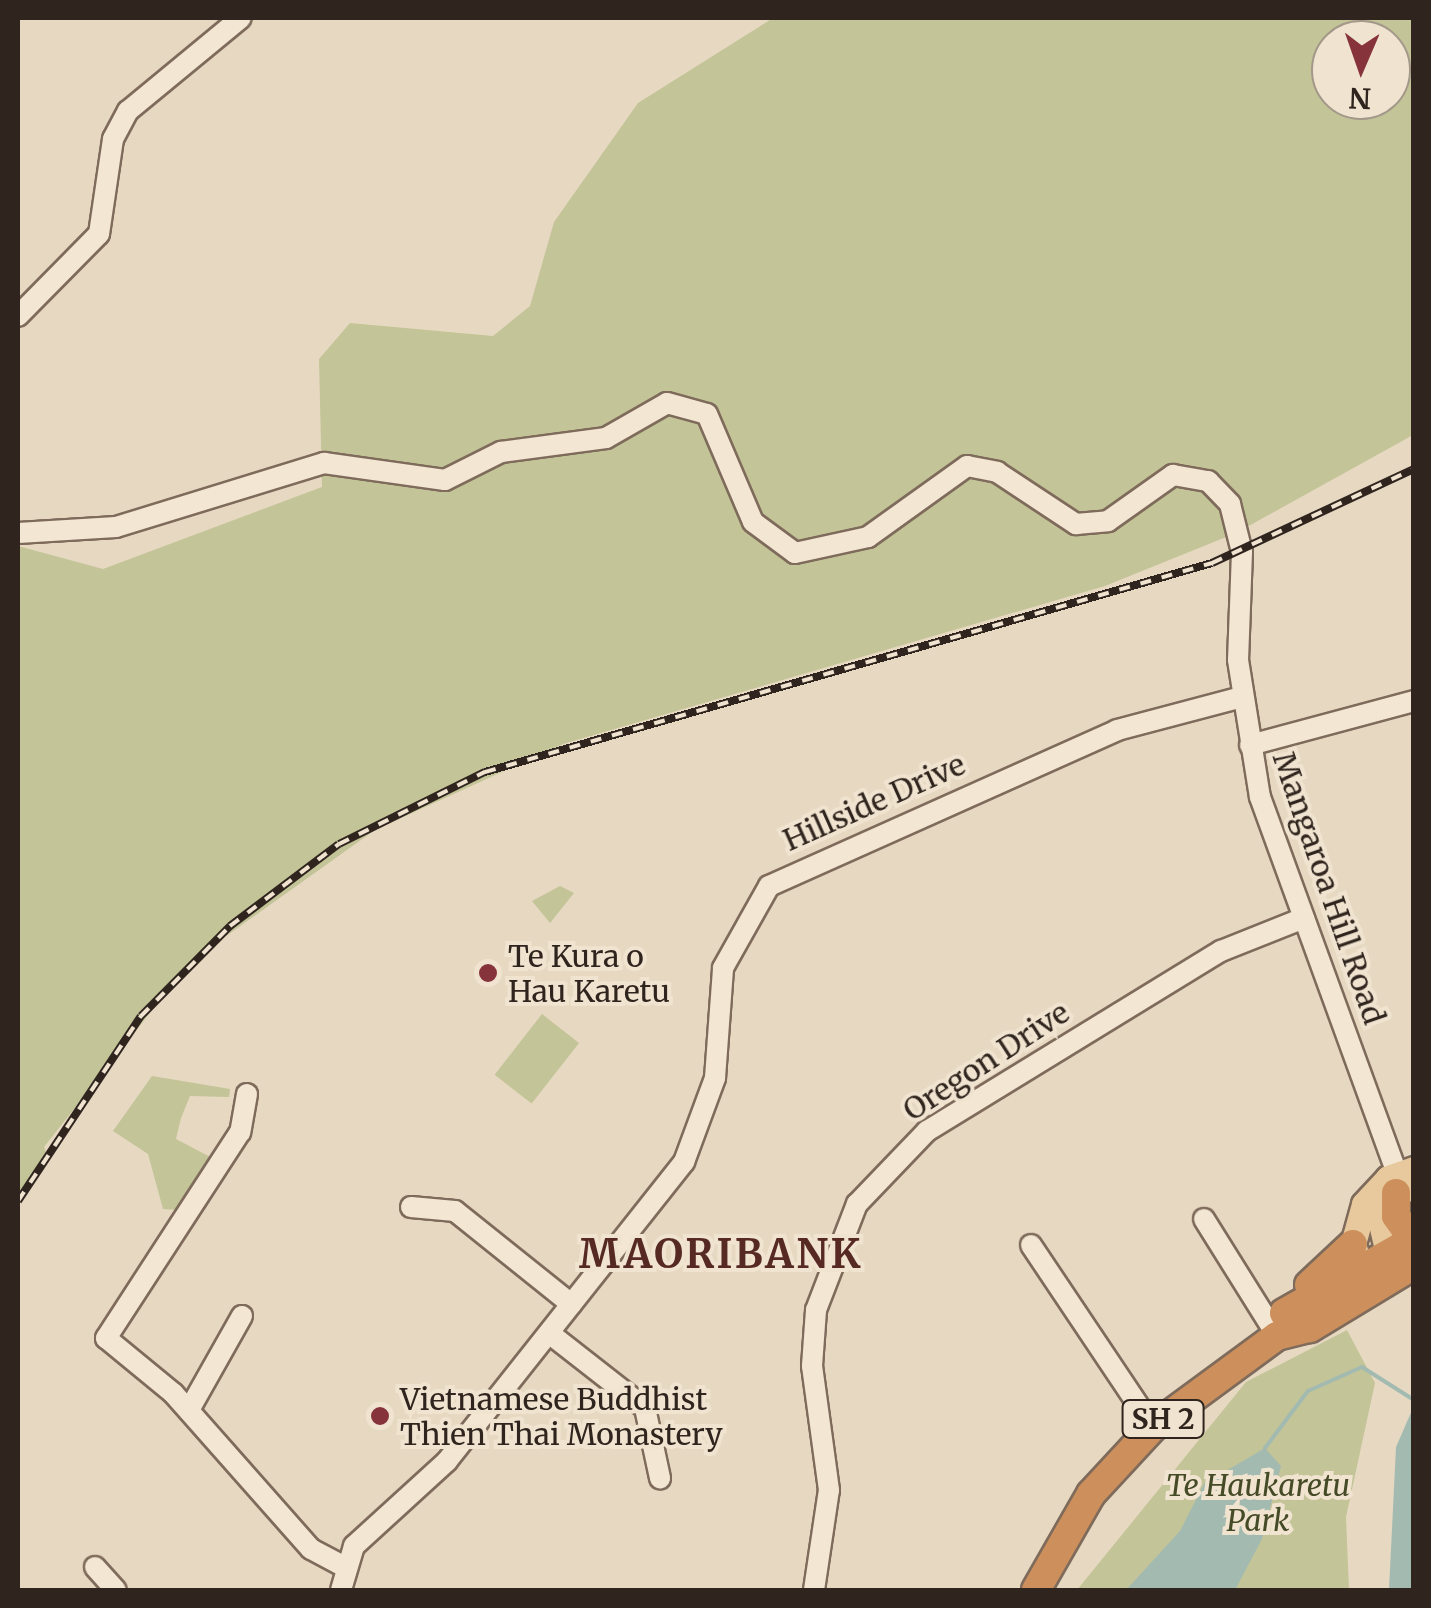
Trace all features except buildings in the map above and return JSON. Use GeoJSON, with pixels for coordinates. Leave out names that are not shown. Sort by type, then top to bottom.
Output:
{"type":"FeatureCollection","features":[{"type":"Feature","properties":{"kind":"highway"},"geometry":{"type":"LineString","coordinates":[[1405,1182],[1396,1216],[1413,1239]]}},
{"type":"Feature","properties":{"kind":"highway","name":"SH 2"},"geometry":{"type":"LineString","coordinates":[[1036,1590],[1091,1494],[1153,1428],[1280,1324],[1310,1328],[1413,1239]]}},
{"type":"Feature","properties":{"kind":"highway"},"geometry":{"type":"LineString","coordinates":[[1280,1324],[1379,1267]]}},
{"type":"Feature","properties":{"kind":"main road"},"geometry":{"type":"LineString","coordinates":[[1379,1267],[1381,1214],[1405,1182]]}},
{"type":"Feature","properties":{"kind":"street"},"geometry":{"type":"LineString","coordinates":[[18,316],[99,234],[113,139],[128,111],[240,18]]}},
{"type":"Feature","properties":{"kind":"street","name":"Mangaroa Hill Road"},"geometry":{"type":"LineString","coordinates":[[18,533],[116,527],[324,463],[445,480],[501,452],[606,438],[680,403],[714,422],[758,531],[806,554],[868,537],[968,466],[997,472],[1076,524],[1108,521],[1173,475],[1208,481],[1230,504],[1242,552],[1242,697],[1250,746],[1304,918],[1405,1182]]}},
{"type":"Feature","properties":{"kind":"street","name":"Hillside Drive"},"geometry":{"type":"LineString","coordinates":[[342,1566],[446,1461],[692,1147],[715,1078],[723,968],[769,886],[1117,730],[1242,697]]}},
{"type":"Feature","properties":{"kind":"street"},"geometry":{"type":"LineString","coordinates":[[1250,746],[1414,702]]}},
{"type":"Feature","properties":{"kind":"street","name":"Oregon Drive"},"geometry":{"type":"LineString","coordinates":[[814,1590],[829,1490],[812,1366],[816,1310],[858,1204],[954,1113],[1220,951],[1304,918]]}},
{"type":"Feature","properties":{"kind":"street"},"geometry":{"type":"LineString","coordinates":[[248,1094],[240,1132],[106,1338],[189,1410],[311,1548],[342,1566],[341,1590]]}},
{"type":"Feature","properties":{"kind":"street"},"geometry":{"type":"LineString","coordinates":[[411,1208],[455,1211],[571,1304]]}},
{"type":"Feature","properties":{"kind":"street"},"geometry":{"type":"LineString","coordinates":[[1204,1219],[1280,1324]]}},
{"type":"Feature","properties":{"kind":"street"},"geometry":{"type":"LineString","coordinates":[[1031,1245],[1153,1428]]}},
{"type":"Feature","properties":{"kind":"street"},"geometry":{"type":"LineString","coordinates":[[189,1410],[242,1316]]}},
{"type":"Feature","properties":{"kind":"street"},"geometry":{"type":"LineString","coordinates":[[550,1333],[645,1408],[660,1478]]}},
{"type":"Feature","properties":{"kind":"street"},"geometry":{"type":"LineString","coordinates":[[95,1567],[116,1590]]}},
{"type":"Feature","properties":{"kind":"green space"},"geometry":{"type":"Polygon","coordinates":[[[773,18],[1413,18],[1413,435],[1236,533],[1105,586],[563,744],[375,830],[191,961],[44,1147],[48,1157],[18,1196],[18,546],[103,569],[322,487],[319,359],[350,323],[493,336],[530,306],[554,222],[638,103],[773,18]]]}},
{"type":"Feature","properties":{"kind":"green space"},"geometry":{"type":"Polygon","coordinates":[[[560,886],[574,893],[550,923],[532,901],[560,886]]]}},
{"type":"Feature","properties":{"kind":"green space"},"geometry":{"type":"Polygon","coordinates":[[[542,1014],[579,1043],[532,1104],[495,1075],[542,1014]]]}},
{"type":"Feature","properties":{"kind":"green space"},"geometry":{"type":"Polygon","coordinates":[[[152,1076],[230,1089],[229,1097],[190,1096],[176,1139],[214,1159],[180,1210],[163,1209],[148,1154],[113,1131],[152,1076]]]}},
{"type":"Feature","properties":{"kind":"green space","name":"Te Haukaretu Park"},"geometry":{"type":"Polygon","coordinates":[[[1347,1330],[1375,1383],[1346,1517],[1349,1590],[1077,1590],[1246,1382],[1347,1330]]]}},
{"type":"Feature","properties":{"kind":"shaded area"},"geometry":{"type":"Polygon","coordinates":[[[1413,1408],[1413,1590],[1389,1590],[1396,1447],[1413,1408]]]}},
{"type":"Feature","properties":{"kind":"shaded area"},"geometry":{"type":"Polygon","coordinates":[[[1265,1448],[1281,1466],[1262,1539],[1235,1590],[1126,1590],[1180,1531],[1204,1484],[1265,1448]]]}},
{"type":"Feature","properties":{"kind":"waterway"},"geometry":{"type":"LineString","coordinates":[[1265,1448],[1308,1391],[1362,1367],[1414,1400]]}},
{"type":"Feature","properties":{"kind":"railway"},"geometry":{"type":"LineString","coordinates":[[18,1201],[141,1016],[230,926],[339,844],[485,772],[1212,563],[1414,469]]}},
{"type":"Feature","properties":{"kind":"place","name":"Te Kura o Hau Karetu"},"geometry":{"type":"Point","coordinates":[488,973]}},
{"type":"Feature","properties":{"kind":"place","name":"Vietnamese Buddhist Thien Thai Monastery"},"geometry":{"type":"Point","coordinates":[380,1416]}},
{"type":"Feature","properties":{"kind":"district","name":"MAORIBANK"},"geometry":{"type":"Point","coordinates":[721,1254]}}]}
